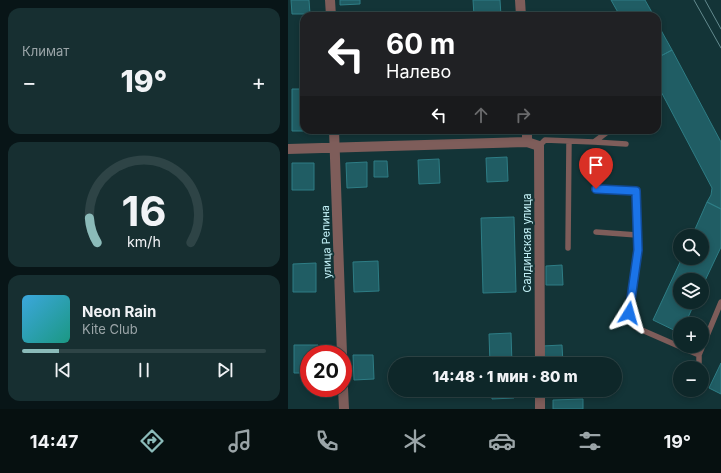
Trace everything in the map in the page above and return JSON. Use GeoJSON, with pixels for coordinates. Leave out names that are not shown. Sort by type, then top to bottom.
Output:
{"type":"FeatureCollection","features":[{"type":"Feature","properties":{"kind":"street"},"geometry":{"type":"LineString","coordinates":[[330,0],[331,12]]}},
{"type":"Feature","properties":{"kind":"street"},"geometry":{"type":"LineString","coordinates":[[520,0],[521,12]]}},
{"type":"Feature","properties":{"kind":"street","name":"улица Репина"},"geometry":{"type":"LineString","coordinates":[[334,134],[342,345]]}},
{"type":"Feature","properties":{"kind":"street"},"geometry":{"type":"LineString","coordinates":[[526,134],[527,142]]}},
{"type":"Feature","properties":{"kind":"street"},"geometry":{"type":"LineString","coordinates":[[288,149],[527,142],[539,146]]}},
{"type":"Feature","properties":{"kind":"street","name":"Салдинская улица"},"geometry":{"type":"LineString","coordinates":[[539,146],[540,357]]}},
{"type":"Feature","properties":{"kind":"street"},"geometry":{"type":"LineString","coordinates":[[343,397],[344,409]]}},
{"type":"Feature","properties":{"kind":"street"},"geometry":{"type":"LineString","coordinates":[[540,397],[540,409]]}},
{"type":"Feature","properties":{"kind":"lane"},"geometry":{"type":"LineString","coordinates":[[594,142],[605,134]]}},
{"type":"Feature","properties":{"kind":"lane"},"geometry":{"type":"LineString","coordinates":[[539,146],[545,140],[626,144]]}},
{"type":"Feature","properties":{"kind":"lane"},"geometry":{"type":"LineString","coordinates":[[568,248],[570,141]]}},
{"type":"Feature","properties":{"kind":"lane"},"geometry":{"type":"LineString","coordinates":[[596,189],[636,191],[638,250],[629,313],[635,327],[699,355]]}},
{"type":"Feature","properties":{"kind":"lane"},"geometry":{"type":"LineString","coordinates":[[596,232],[637,235]]}},
{"type":"Feature","properties":{"kind":"lane"},"geometry":{"type":"LineString","coordinates":[[699,361],[699,355],[721,302]]}},
{"type":"Feature","properties":{"kind":"building"},"geometry":{"type":"Polygon","coordinates":[[[291,0],[309,0],[310,12],[292,14],[291,0]]]}},
{"type":"Feature","properties":{"kind":"building"},"geometry":{"type":"Polygon","coordinates":[[[340,0],[360,0],[360,4],[340,5],[340,0]]]}},
{"type":"Feature","properties":{"kind":"building"},"geometry":{"type":"Polygon","coordinates":[[[473,0],[500,0],[501,12],[474,12],[473,0]]]}},
{"type":"Feature","properties":{"kind":"building"},"geometry":{"type":"Polygon","coordinates":[[[611,0],[645,0],[652,12],[618,12],[611,0]]]}},
{"type":"Feature","properties":{"kind":"building"},"geometry":{"type":"Polygon","coordinates":[[[661,32],[672,50],[661,56],[661,32]]]}},
{"type":"Feature","properties":{"kind":"building"},"geometry":{"type":"Polygon","coordinates":[[[672,50],[721,142],[721,209],[707,202],[711,195],[712,188],[661,92],[661,56],[672,50]]]}},
{"type":"Feature","properties":{"kind":"building"},"geometry":{"type":"Polygon","coordinates":[[[292,89],[300,89],[300,131],[292,131],[292,89]]]}},
{"type":"Feature","properties":{"kind":"building"},"geometry":{"type":"Polygon","coordinates":[[[507,157],[508,181],[487,182],[486,158],[507,157]]]}},
{"type":"Feature","properties":{"kind":"building"},"geometry":{"type":"Polygon","coordinates":[[[439,159],[440,183],[419,184],[418,160],[439,159]]]}},
{"type":"Feature","properties":{"kind":"building"},"geometry":{"type":"Polygon","coordinates":[[[374,161],[387,161],[388,177],[374,177],[374,161]]]}},
{"type":"Feature","properties":{"kind":"building"},"geometry":{"type":"Polygon","coordinates":[[[367,162],[367,187],[347,188],[346,163],[367,162]]]}},
{"type":"Feature","properties":{"kind":"building"},"geometry":{"type":"Polygon","coordinates":[[[292,163],[314,163],[314,190],[292,190],[292,163]]]}},
{"type":"Feature","properties":{"kind":"building"},"geometry":{"type":"Polygon","coordinates":[[[707,202],[721,209],[721,247],[709,273],[675,273],[679,265],[709,265],[709,229],[695,229],[707,202]]]}},
{"type":"Feature","properties":{"kind":"building"},"geometry":{"type":"Polygon","coordinates":[[[514,217],[516,292],[483,293],[481,218],[514,217]]]}},
{"type":"Feature","properties":{"kind":"building"},"geometry":{"type":"Polygon","coordinates":[[[378,261],[379,291],[354,292],[353,262],[378,261]]]}},
{"type":"Feature","properties":{"kind":"building"},"geometry":{"type":"Polygon","coordinates":[[[316,263],[316,292],[293,292],[293,264],[316,263]]]}},
{"type":"Feature","properties":{"kind":"building"},"geometry":{"type":"Polygon","coordinates":[[[562,265],[563,285],[546,285],[546,266],[562,265]]]}},
{"type":"Feature","properties":{"kind":"building"},"geometry":{"type":"Polygon","coordinates":[[[673,277],[673,309],[692,309],[688,317],[673,317],[673,330],[653,320],[673,277]]]}},
{"type":"Feature","properties":{"kind":"building"},"geometry":{"type":"Polygon","coordinates":[[[511,333],[512,357],[490,357],[489,334],[511,333]]]}},
{"type":"Feature","properties":{"kind":"building"},"geometry":{"type":"Polygon","coordinates":[[[294,345],[300,345],[300,373],[294,373],[294,345]]]}},
{"type":"Feature","properties":{"kind":"building"},"geometry":{"type":"Polygon","coordinates":[[[562,345],[563,357],[542,357],[542,346],[562,345]]]}},
{"type":"Feature","properties":{"kind":"building"},"geometry":{"type":"Polygon","coordinates":[[[353,355],[373,355],[374,379],[354,380],[353,355]]]}},
{"type":"Feature","properties":{"kind":"building"},"geometry":{"type":"Polygon","coordinates":[[[721,363],[721,394],[709,388],[721,363]]]}},
{"type":"Feature","properties":{"kind":"building"},"geometry":{"type":"Polygon","coordinates":[[[492,397],[514,398],[492,399],[492,397]]]}},
{"type":"Feature","properties":{"kind":"building"},"geometry":{"type":"Polygon","coordinates":[[[583,399],[583,409],[553,409],[553,400],[583,399]]]}},
{"type":"Feature","properties":{"kind":"tram line"},"geometry":{"type":"LineString","coordinates":[[694,0],[721,48]]}},
{"type":"Feature","properties":{"kind":"tram line"},"geometry":{"type":"LineString","coordinates":[[705,0],[721,29]]}},
{"type":"Feature","properties":{"kind":"route"},"geometry":{"type":"LineString","coordinates":[[596,189],[636,191],[638,250],[629,313]]}}]}
